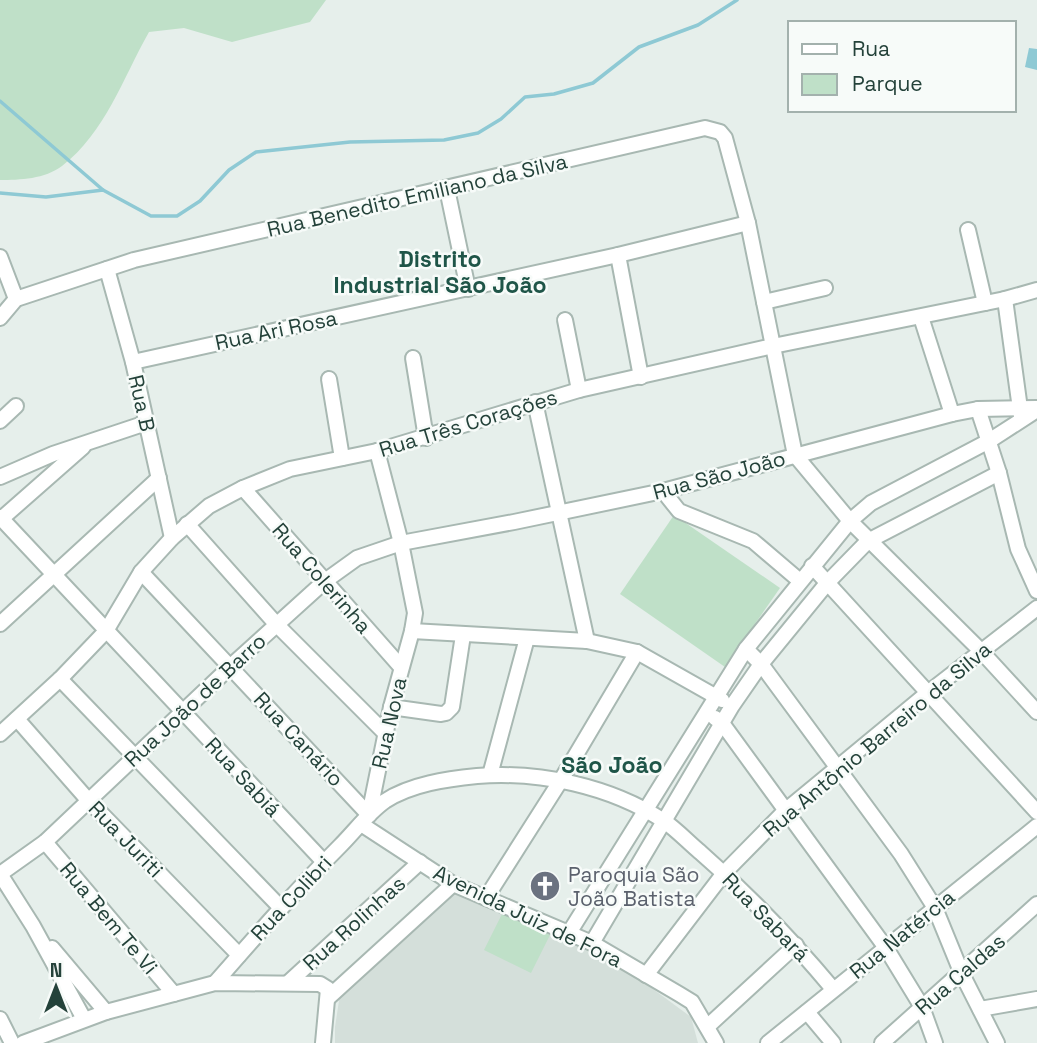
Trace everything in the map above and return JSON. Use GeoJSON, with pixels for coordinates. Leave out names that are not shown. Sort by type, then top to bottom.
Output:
{"type":"FeatureCollection","features":[{"type":"Feature","properties":{"kind":"street","name":"Rua Benedito Emiliano da Silva"},"geometry":{"type":"LineString","coordinates":[[16,299],[134,260],[705,128],[715,129],[725,138],[748,223]]}},
{"type":"Feature","properties":{"kind":"street"},"geometry":{"type":"LineString","coordinates":[[447,189],[468,289]]}},
{"type":"Feature","properties":{"kind":"street"},"geometry":{"type":"LineString","coordinates":[[748,223],[795,455],[868,541],[981,651],[1037,712]]}},
{"type":"Feature","properties":{"kind":"street","name":"Rua Ari Rosa"},"geometry":{"type":"LineString","coordinates":[[133,362],[468,289],[748,223]]}},
{"type":"Feature","properties":{"kind":"street"},"geometry":{"type":"LineString","coordinates":[[968,230],[985,303]]}},
{"type":"Feature","properties":{"kind":"street"},"geometry":{"type":"LineString","coordinates":[[618,255],[641,377]]}},
{"type":"Feature","properties":{"kind":"street"},"geometry":{"type":"LineString","coordinates":[[0,257],[16,299],[0,318]]}},
{"type":"Feature","properties":{"kind":"street","name":"Rua B"},"geometry":{"type":"LineString","coordinates":[[107,269],[133,362],[172,538]]}},
{"type":"Feature","properties":{"kind":"street"},"geometry":{"type":"LineString","coordinates":[[764,302],[825,288]]}},
{"type":"Feature","properties":{"kind":"street","name":"Rua Três Corações"},"geometry":{"type":"LineString","coordinates":[[0,734],[60,680],[106,631],[141,572],[172,538],[209,506],[243,488],[290,469],[426,438],[579,390],[1037,290]]}},
{"type":"Feature","properties":{"kind":"street"},"geometry":{"type":"LineString","coordinates":[[569,933],[746,649],[850,521],[871,503],[989,441],[1021,414],[1005,299]]}},
{"type":"Feature","properties":{"kind":"street"},"geometry":{"type":"LineString","coordinates":[[921,317],[952,414]]}},
{"type":"Feature","properties":{"kind":"street"},"geometry":{"type":"LineString","coordinates":[[565,320],[579,390]]}},
{"type":"Feature","properties":{"kind":"street"},"geometry":{"type":"LineString","coordinates":[[413,358],[426,438]]}},
{"type":"Feature","properties":{"kind":"street"},"geometry":{"type":"LineString","coordinates":[[329,379],[342,457]]}},
{"type":"Feature","properties":{"kind":"street"},"geometry":{"type":"LineString","coordinates":[[534,402],[587,641]]}},
{"type":"Feature","properties":{"kind":"street"},"geometry":{"type":"LineString","coordinates":[[0,421],[16,406]]}},
{"type":"Feature","properties":{"kind":"street"},"geometry":{"type":"LineString","coordinates":[[978,409],[999,473],[1018,550],[1037,591]]}},
{"type":"Feature","properties":{"kind":"street","name":"Rua São João"},"geometry":{"type":"LineString","coordinates":[[401,543],[663,491],[952,414],[978,409],[1021,414],[1037,409]]}},
{"type":"Feature","properties":{"kind":"street"},"geometry":{"type":"LineString","coordinates":[[0,477],[146,423]]}},
{"type":"Feature","properties":{"kind":"street"},"geometry":{"type":"LineString","coordinates":[[0,519],[87,443]]}},
{"type":"Feature","properties":{"kind":"street","name":"Rua Nova"},"geometry":{"type":"LineString","coordinates":[[365,820],[412,631],[414,600],[377,451]]}},
{"type":"Feature","properties":{"kind":"street"},"geometry":{"type":"LineString","coordinates":[[592,943],[732,706],[761,664],[828,582],[868,541],[999,473]]}},
{"type":"Feature","properties":{"kind":"street"},"geometry":{"type":"LineString","coordinates":[[0,624],[159,478]]}},
{"type":"Feature","properties":{"kind":"street","name":"Rua Colerinha"},"geometry":{"type":"LineString","coordinates":[[243,488],[401,667]]}},
{"type":"Feature","properties":{"kind":"street"},"geometry":{"type":"LineString","coordinates":[[663,491],[679,511],[753,541],[800,581]]}},
{"type":"Feature","properties":{"kind":"street","name":"Rua Sabiá"},"geometry":{"type":"LineString","coordinates":[[0,519],[324,862]]}},
{"type":"Feature","properties":{"kind":"street"},"geometry":{"type":"LineString","coordinates":[[187,524],[277,625],[386,734]]}},
{"type":"Feature","properties":{"kind":"street","name":"Rua João de Barro"},"geometry":{"type":"LineString","coordinates":[[0,874],[45,842],[181,712],[325,581],[357,558],[401,543]]}},
{"type":"Feature","properties":{"kind":"street"},"geometry":{"type":"LineString","coordinates":[[812,566],[1037,812]]}},
{"type":"Feature","properties":{"kind":"street","name":"Rua Canário"},"geometry":{"type":"LineString","coordinates":[[141,572],[231,666],[365,820]]}},
{"type":"Feature","properties":{"kind":"street","name":"Rua Antônio Barreiro da Silva"},"geometry":{"type":"LineString","coordinates":[[646,975],[724,873],[785,811],[929,692],[1037,608]]}},
{"type":"Feature","properties":{"kind":"street"},"geometry":{"type":"LineString","coordinates":[[412,631],[587,641],[637,652],[732,706]]}},
{"type":"Feature","properties":{"kind":"street"},"geometry":{"type":"LineString","coordinates":[[391,707],[441,714],[449,711],[452,707],[463,635]]}},
{"type":"Feature","properties":{"kind":"street"},"geometry":{"type":"LineString","coordinates":[[490,775],[527,638]]}},
{"type":"Feature","properties":{"kind":"street"},"geometry":{"type":"LineString","coordinates":[[746,649],[761,664],[901,854],[934,908],[962,974],[998,1043]]}},
{"type":"Feature","properties":{"kind":"street"},"geometry":{"type":"LineString","coordinates":[[486,898],[561,780],[637,652]]}},
{"type":"Feature","properties":{"kind":"street"},"geometry":{"type":"LineString","coordinates":[[60,680],[281,908]]}},
{"type":"Feature","properties":{"kind":"street"},"geometry":{"type":"LineString","coordinates":[[707,713],[722,723],[886,948],[922,1007],[935,1043]]}},
{"type":"Feature","properties":{"kind":"street","name":"Rua Juriti"},"geometry":{"type":"LineString","coordinates":[[17,719],[88,800],[239,955]]}},
{"type":"Feature","properties":{"kind":"street","name":"Rua Sabará"},"geometry":{"type":"LineString","coordinates":[[490,775],[561,780],[601,791],[665,822],[724,873],[796,944],[833,989]]}},
{"type":"Feature","properties":{"kind":"street","name":"Rua Colibri"},"geometry":{"type":"LineString","coordinates":[[215,983],[324,862],[386,801],[416,788],[458,778],[490,775]]}},
{"type":"Feature","properties":{"kind":"street","name":"Avenida Juiz de Fora"},"geometry":{"type":"LineString","coordinates":[[365,820],[453,884],[592,943],[692,1002],[716,1043]]}},
{"type":"Feature","properties":{"kind":"street","name":"Rua Natércia"},"geometry":{"type":"LineString","coordinates":[[768,1043],[1037,826]]}},
{"type":"Feature","properties":{"kind":"street","name":"Rua Bem Te Vi"},"geometry":{"type":"LineString","coordinates":[[45,842],[174,994]]}},
{"type":"Feature","properties":{"kind":"street","name":"Rua Rolinhas"},"geometry":{"type":"LineString","coordinates":[[288,983],[420,862]]}},
{"type":"Feature","properties":{"kind":"street"},"geometry":{"type":"LineString","coordinates":[[0,874],[33,926],[84,1019]]}},
{"type":"Feature","properties":{"kind":"street"},"geometry":{"type":"LineString","coordinates":[[329,996],[453,884]]}},
{"type":"Feature","properties":{"kind":"street","name":"Rua Caldas"},"geometry":{"type":"LineString","coordinates":[[882,1043],[1037,904]]}},
{"type":"Feature","properties":{"kind":"street"},"geometry":{"type":"LineString","coordinates":[[33,926],[106,1012]]}},
{"type":"Feature","properties":{"kind":"street"},"geometry":{"type":"LineString","coordinates":[[708,1026],[796,944]]}},
{"type":"Feature","properties":{"kind":"street"},"geometry":{"type":"LineString","coordinates":[[23,1043],[106,1012],[215,983],[288,983],[325,986],[329,996],[323,1043]]}},
{"type":"Feature","properties":{"kind":"street"},"geometry":{"type":"LineString","coordinates":[[980,1009],[1037,999]]}},
{"type":"Feature","properties":{"kind":"street"},"geometry":{"type":"LineString","coordinates":[[807,1012],[833,1043]]}},
{"type":"Feature","properties":{"kind":"street"},"geometry":{"type":"LineString","coordinates":[[0,1019],[12,1043]]}},
{"type":"Feature","properties":{"kind":"shaded area"},"geometry":{"type":"Polygon","coordinates":[[[455,887],[586,946],[638,978],[691,1017],[698,1043],[335,1043],[340,994],[455,887]]]}},
{"type":"Feature","properties":{"kind":"green space"},"geometry":{"type":"Polygon","coordinates":[[[0,0],[326,0],[310,22],[232,42],[184,28],[149,32],[102,121],[77,153],[48,174],[0,180],[0,0]]]}},
{"type":"Feature","properties":{"kind":"green space"},"geometry":{"type":"Polygon","coordinates":[[[674,515],[780,588],[725,667],[620,594],[674,515]]]}},
{"type":"Feature","properties":{"kind":"green space"},"geometry":{"type":"Polygon","coordinates":[[[503,912],[550,935],[531,973],[484,950],[503,912]]]}},
{"type":"Feature","properties":{"kind":"water"},"geometry":{"type":"Polygon","coordinates":[[[1029,48],[1037,49],[1037,70],[1025,67],[1029,48]]]}},
{"type":"Feature","properties":{"kind":"waterway"},"geometry":{"type":"LineString","coordinates":[[0,193],[46,197],[103,190],[151,216],[177,216],[200,201],[229,170],[256,152],[350,142],[444,140],[478,133],[501,119],[525,97],[554,94],[593,83],[639,47],[698,25],[737,0]]}},
{"type":"Feature","properties":{"kind":"waterway"},"geometry":{"type":"LineString","coordinates":[[0,101],[103,190]]}},
{"type":"Feature","properties":{"kind":"place","name":"Paroquia São João Batista"},"geometry":{"type":"Point","coordinates":[545,886]}},
{"type":"Feature","properties":{"kind":"district","name":"Distrito Industrial São João"},"geometry":{"type":"Point","coordinates":[440,272]}},
{"type":"Feature","properties":{"kind":"district","name":"São João"},"geometry":{"type":"Point","coordinates":[612,765]}}]}
